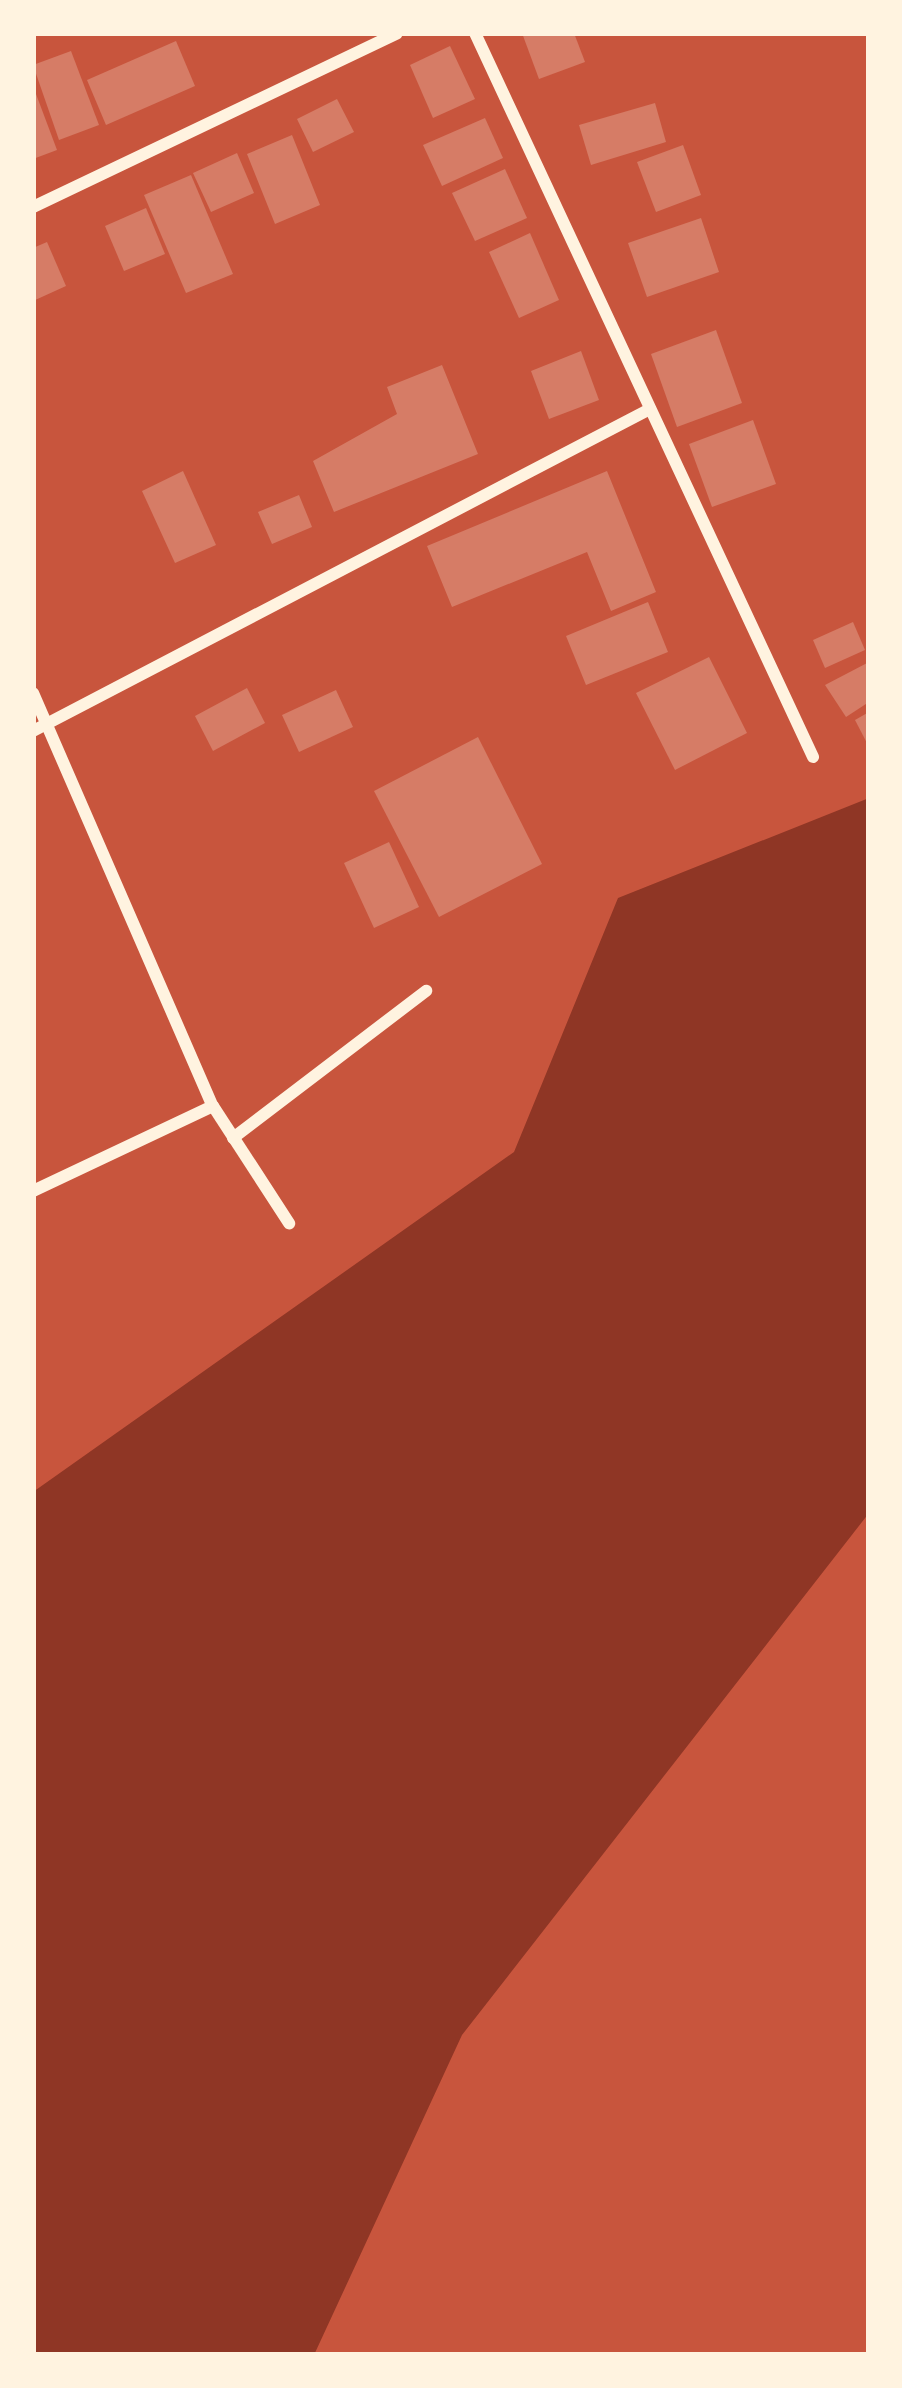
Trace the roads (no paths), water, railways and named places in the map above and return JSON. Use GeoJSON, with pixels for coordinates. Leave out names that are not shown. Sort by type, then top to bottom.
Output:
{"type":"FeatureCollection","features":[{"type":"Feature","properties":{"kind":"street"},"geometry":{"type":"LineString","coordinates":[[33,207],[397,33]]}},
{"type":"Feature","properties":{"kind":"street"},"geometry":{"type":"LineString","coordinates":[[475,33],[813,757]]}},
{"type":"Feature","properties":{"kind":"street"},"geometry":{"type":"LineString","coordinates":[[33,731],[650,409]]}},
{"type":"Feature","properties":{"kind":"street"},"geometry":{"type":"LineString","coordinates":[[33,693],[213,1106],[289,1223]]}},
{"type":"Feature","properties":{"kind":"street"},"geometry":{"type":"LineString","coordinates":[[233,1138],[426,991]]}},
{"type":"Feature","properties":{"kind":"street"},"geometry":{"type":"LineString","coordinates":[[33,1192],[213,1106]]}}]}
